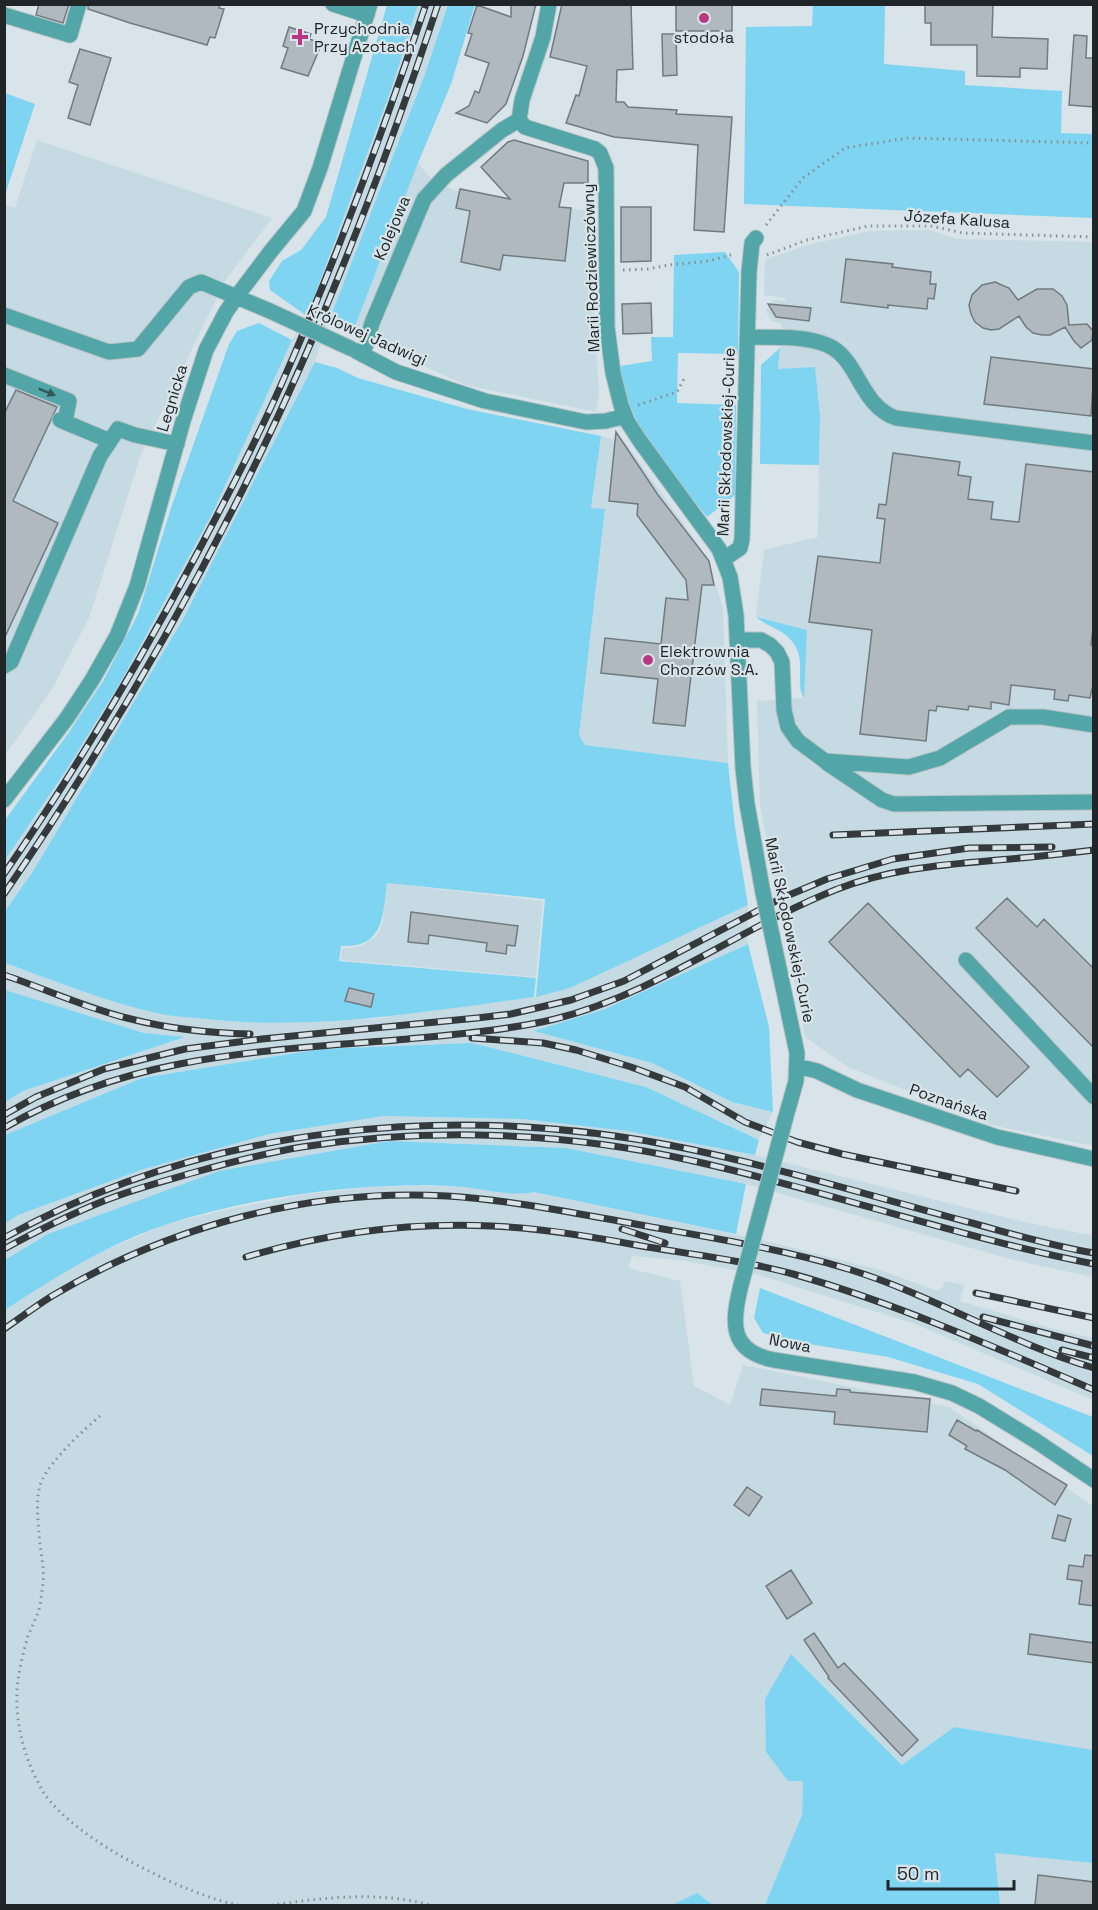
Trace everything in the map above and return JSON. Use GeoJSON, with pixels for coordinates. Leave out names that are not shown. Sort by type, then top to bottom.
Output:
{"type":"FeatureCollection","features":[{"type":"Feature","properties":{"kind":"street"},"geometry":{"type":"LineString","coordinates":[[4,15],[70,35],[79,4]]}},
{"type":"Feature","properties":{"kind":"street"},"geometry":{"type":"LineString","coordinates":[[333,4],[369,10]]}},
{"type":"Feature","properties":{"kind":"street"},"geometry":{"type":"LineString","coordinates":[[519,120],[522,100],[543,37],[549,4]]}},
{"type":"Feature","properties":{"kind":"street","name":"Legnicka"},"geometry":{"type":"LineString","coordinates":[[4,800],[67,718],[117,636],[137,586],[177,444],[207,350],[226,312],[237,296],[304,212],[369,10]]}},
{"type":"Feature","properties":{"kind":"street","name":"Marii Rodziewiczówny"},"geometry":{"type":"LineString","coordinates":[[519,120],[525,127],[586,146],[600,153],[606,168],[609,340],[616,385],[646,450],[720,549],[724,559]]}},
{"type":"Feature","properties":{"kind":"street","name":"Kolejowa"},"geometry":{"type":"LineString","coordinates":[[358,352],[424,199],[447,175],[502,130],[519,120]]}},
{"type":"Feature","properties":{"kind":"street","name":"Marii Skłodowskiej-Curie"},"geometry":{"type":"LineString","coordinates":[[756,238],[752,243],[751,257],[742,539],[740,548],[724,559],[734,597],[747,804],[763,893],[797,1053],[797,1066]]}},
{"type":"Feature","properties":{"kind":"street","name":"Królowej Jadwigi"},"geometry":{"type":"LineString","coordinates":[[4,315],[110,352],[138,350],[189,287],[201,282],[270,310],[396,372],[485,401],[586,422],[606,422],[628,412]]}},
{"type":"Feature","properties":{"kind":"street"},"geometry":{"type":"LineString","coordinates":[[748,337],[781,338],[827,344],[846,361],[872,402],[886,414],[896,418],[1094,444]]}},
{"type":"Feature","properties":{"kind":"street"},"geometry":{"type":"LineString","coordinates":[[4,375],[69,401],[63,421],[110,441]]}},
{"type":"Feature","properties":{"kind":"street"},"geometry":{"type":"LineString","coordinates":[[4,666],[11,663],[100,456],[118,429],[177,444]]}},
{"type":"Feature","properties":{"kind":"street"},"geometry":{"type":"LineString","coordinates":[[738,640],[761,640],[777,652],[782,662],[784,710],[788,727],[798,741],[882,800],[894,804],[1094,802]]}},
{"type":"Feature","properties":{"kind":"street"},"geometry":{"type":"LineString","coordinates":[[825,761],[909,767],[940,758],[1008,717],[1042,717],[1094,725]]}},
{"type":"Feature","properties":{"kind":"street"},"geometry":{"type":"LineString","coordinates":[[966,960],[1094,1096]]}},
{"type":"Feature","properties":{"kind":"street","name":"Nowa"},"geometry":{"type":"LineString","coordinates":[[797,1066],[796,1081],[734,1312],[735,1328],[741,1341],[757,1355],[774,1360],[914,1382],[952,1393],[980,1406],[1036,1440],[1094,1480]]}},
{"type":"Feature","properties":{"kind":"street","name":"Poznańska"},"geometry":{"type":"LineString","coordinates":[[797,1066],[816,1071],[857,1090],[997,1137],[1094,1159]]}},
{"type":"Feature","properties":{"kind":"path"},"geometry":{"type":"LineString","coordinates":[[756,238],[803,178],[845,148],[908,138],[1094,143]]}},
{"type":"Feature","properties":{"kind":"path","name":"Józefa Kalusa"},"geometry":{"type":"LineString","coordinates":[[607,270],[648,269],[710,261],[735,254],[760,257],[807,240],[868,226],[931,226],[963,233],[1094,237]]}},
{"type":"Feature","properties":{"kind":"path"},"geometry":{"type":"LineString","coordinates":[[628,412],[677,392],[684,379]]}},
{"type":"Feature","properties":{"kind":"path"},"geometry":{"type":"LineString","coordinates":[[100,1416],[57,1460],[42,1481],[38,1510],[43,1577],[40,1607],[27,1639],[18,1681],[18,1720],[26,1758],[45,1795],[75,1825],[129,1861],[176,1884],[221,1902],[242,1905]]}},
{"type":"Feature","properties":{"kind":"path"},"geometry":{"type":"LineString","coordinates":[[266,1905],[333,1898],[387,1898],[433,1905]]}},
{"type":"Feature","properties":{"kind":"shaded area"},"geometry":{"type":"Polygon","coordinates":[[[387,5],[418,5],[391,90],[307,316],[270,290],[269,281],[282,261],[301,250],[326,217],[387,5]]]}},
{"type":"Feature","properties":{"kind":"shaded area"},"geometry":{"type":"Polygon","coordinates":[[[418,5],[448,5],[425,74],[315,362],[182,621],[32,873],[5,911],[5,860],[67,769],[120,683],[213,512],[292,340],[307,316],[391,90],[418,5]]]}},
{"type":"Feature","properties":{"kind":"shaded area"},"geometry":{"type":"Polygon","coordinates":[[[448,5],[475,5],[451,84],[352,334],[328,323],[425,74],[448,5]]]}},
{"type":"Feature","properties":{"kind":"shaded area"},"geometry":{"type":"Polygon","coordinates":[[[813,5],[885,5],[884,64],[965,71],[965,85],[1062,91],[1061,133],[1093,134],[1093,218],[744,204],[746,27],[812,26],[813,5]]]}},
{"type":"Feature","properties":{"kind":"shaded area"},"geometry":{"type":"Polygon","coordinates":[[[5,93],[35,104],[4,195],[5,93]]]}},
{"type":"Feature","properties":{"kind":"shaded area"},"geometry":{"type":"Polygon","coordinates":[[[37,140],[272,218],[225,281],[141,454],[89,618],[51,691],[5,755],[5,205],[15,208],[37,140]]]}},
{"type":"Feature","properties":{"kind":"shaded area"},"geometry":{"type":"Polygon","coordinates":[[[418,163],[433,182],[455,190],[588,211],[599,394],[596,412],[466,385],[352,334],[418,163]]]}},
{"type":"Feature","properties":{"kind":"shaded area"},"geometry":{"type":"Polygon","coordinates":[[[929,230],[957,239],[1093,242],[1093,1146],[992,1125],[848,1067],[805,1037],[760,805],[757,701],[803,698],[807,631],[756,617],[764,550],[818,537],[820,415],[815,367],[778,370],[782,324],[771,321],[766,311],[775,300],[785,301],[786,298],[764,295],[765,260],[807,245],[869,231],[929,230]]]}},
{"type":"Feature","properties":{"kind":"shaded area"},"geometry":{"type":"Polygon","coordinates":[[[725,252],[739,272],[738,354],[678,353],[677,403],[736,405],[735,495],[707,517],[667,468],[641,429],[629,403],[620,366],[652,361],[651,337],[673,337],[674,255],[725,252]]]}},
{"type":"Feature","properties":{"kind":"shaded area"},"geometry":{"type":"Polygon","coordinates":[[[259,323],[292,340],[213,512],[120,683],[67,769],[5,860],[5,820],[103,681],[138,614],[172,505],[229,344],[237,331],[259,323]]]}},
{"type":"Feature","properties":{"kind":"shaded area"},"geometry":{"type":"Polygon","coordinates":[[[780,348],[778,369],[815,367],[820,415],[819,465],[760,464],[761,365],[780,348]]]}},
{"type":"Feature","properties":{"kind":"shaded area"},"geometry":{"type":"Polygon","coordinates":[[[315,362],[337,368],[358,378],[467,409],[601,436],[591,508],[605,509],[579,735],[585,745],[728,763],[735,827],[748,905],[570,988],[536,997],[545,899],[387,883],[379,928],[366,942],[341,946],[339,961],[536,978],[534,997],[370,1018],[288,1023],[168,1015],[99,997],[5,963],[5,911],[32,873],[182,621],[315,362]]]}},
{"type":"Feature","properties":{"kind":"shaded area"},"geometry":{"type":"Polygon","coordinates":[[[601,436],[625,442],[707,557],[723,608],[728,763],[585,745],[579,735],[605,510],[591,508],[601,436]]]}},
{"type":"Feature","properties":{"kind":"shaded area"},"geometry":{"type":"Polygon","coordinates":[[[756,617],[807,630],[804,698],[800,684],[800,661],[795,645],[785,634],[756,617]]]}},
{"type":"Feature","properties":{"kind":"shaded area"},"geometry":{"type":"Polygon","coordinates":[[[387,883],[543,901],[536,977],[341,960],[342,948],[363,945],[375,937],[380,930],[387,883]]]}},
{"type":"Feature","properties":{"kind":"shaded area"},"geometry":{"type":"Polygon","coordinates":[[[748,905],[748,944],[605,1009],[535,1031],[652,1063],[732,1102],[773,1112],[759,1140],[646,1087],[472,1043],[321,1049],[142,1078],[5,1135],[5,1102],[23,1091],[183,1038],[144,1033],[5,990],[4,963],[81,991],[158,1014],[223,1021],[279,1023],[373,1019],[534,997],[570,988],[748,905]]]}},
{"type":"Feature","properties":{"kind":"shaded area"},"geometry":{"type":"Polygon","coordinates":[[[748,944],[769,1027],[773,1112],[732,1102],[652,1063],[534,1031],[605,1009],[748,944]]]}},
{"type":"Feature","properties":{"kind":"shaded area"},"geometry":{"type":"Polygon","coordinates":[[[5,990],[144,1033],[185,1037],[23,1091],[5,1102],[5,990]]]}},
{"type":"Feature","properties":{"kind":"shaded area"},"geometry":{"type":"Polygon","coordinates":[[[472,1043],[646,1087],[759,1140],[755,1155],[627,1131],[522,1119],[384,1116],[269,1134],[141,1170],[18,1215],[5,1224],[5,1135],[142,1078],[321,1049],[472,1043]]]}},
{"type":"Feature","properties":{"kind":"shaded area"},"geometry":{"type":"Polygon","coordinates":[[[384,1116],[522,1119],[627,1131],[755,1155],[1024,1222],[1094,1236],[1093,1277],[1014,1260],[746,1184],[566,1148],[390,1141],[48,1234],[5,1260],[5,1224],[18,1215],[141,1170],[269,1134],[384,1116]]]}},
{"type":"Feature","properties":{"kind":"shaded area"},"geometry":{"type":"Polygon","coordinates":[[[390,1141],[566,1148],[746,1184],[736,1234],[534,1192],[507,1193],[462,1187],[407,1185],[333,1190],[276,1198],[192,1217],[144,1233],[82,1262],[5,1310],[5,1260],[48,1234],[219,1171],[390,1141]]]}},
{"type":"Feature","properties":{"kind":"shaded area"},"geometry":{"type":"Polygon","coordinates":[[[371,1187],[460,1187],[522,1194],[534,1192],[766,1241],[877,1269],[938,1291],[943,1287],[944,1281],[964,1285],[960,1301],[1093,1338],[1093,1400],[915,1324],[759,1275],[680,1260],[632,1256],[628,1268],[680,1281],[694,1386],[730,1405],[743,1365],[949,1407],[1093,1506],[1093,1750],[954,1727],[903,1765],[791,1654],[803,1781],[802,1815],[765,1905],[713,1905],[697,1893],[674,1906],[5,1906],[5,1310],[69,1269],[165,1225],[220,1211],[307,1194],[371,1187]]]}},
{"type":"Feature","properties":{"kind":"shaded area"},"geometry":{"type":"Polygon","coordinates":[[[760,1288],[1093,1417],[1093,1456],[978,1384],[888,1357],[797,1342],[763,1333],[754,1318],[760,1288]]]}},
{"type":"Feature","properties":{"kind":"shaded area"},"geometry":{"type":"Polygon","coordinates":[[[791,1654],[902,1765],[954,1727],[1093,1750],[1093,1863],[995,1853],[1000,1905],[765,1905],[802,1815],[803,1781],[788,1781],[766,1752],[765,1699],[791,1654]]]}},
{"type":"Feature","properties":{"kind":"shaded area"},"geometry":{"type":"Polygon","coordinates":[[[995,1853],[1093,1863],[1093,1905],[1000,1905],[995,1853]]]}},
{"type":"Feature","properties":{"kind":"shaded area"},"geometry":{"type":"Polygon","coordinates":[[[697,1893],[713,1905],[674,1905],[674,1904],[697,1893]]]}},
{"type":"Feature","properties":{"kind":"building"},"geometry":{"type":"Polygon","coordinates":[[[39,4],[69,4],[63,23],[36,15],[39,4]]]}},
{"type":"Feature","properties":{"kind":"building"},"geometry":{"type":"Polygon","coordinates":[[[88,4],[220,4],[219,8],[224,9],[215,38],[210,37],[207,45],[88,9],[88,4]]]}},
{"type":"Feature","properties":{"kind":"building"},"geometry":{"type":"Polygon","coordinates":[[[511,4],[536,4],[523,56],[506,104],[487,123],[456,113],[469,106],[475,91],[479,93],[489,63],[465,55],[472,34],[468,33],[477,5],[511,17],[511,4]]]}},
{"type":"Feature","properties":{"kind":"building"},"geometry":{"type":"Polygon","coordinates":[[[562,4],[631,4],[633,69],[617,70],[616,102],[624,102],[628,107],[677,110],[676,114],[732,117],[724,232],[694,230],[698,145],[614,137],[566,123],[576,95],[579,96],[587,66],[550,57],[562,4]]]}},
{"type":"Feature","properties":{"kind":"building","name":"stodoła"},"geometry":{"type":"Polygon","coordinates":[[[676,4],[732,4],[732,31],[676,31],[676,4]]]}},
{"type":"Feature","properties":{"kind":"building"},"geometry":{"type":"Polygon","coordinates":[[[925,4],[993,4],[992,37],[1048,39],[1047,69],[1020,68],[1020,77],[977,76],[977,45],[931,45],[931,23],[925,23],[925,4]]]}},
{"type":"Feature","properties":{"kind":"building"},"geometry":{"type":"Polygon","coordinates":[[[289,27],[311,34],[309,39],[322,43],[308,76],[281,68],[288,48],[283,46],[289,27]]]}},
{"type":"Feature","properties":{"kind":"building"},"geometry":{"type":"Polygon","coordinates":[[[662,34],[676,34],[677,75],[663,76],[662,34]]]}},
{"type":"Feature","properties":{"kind":"building"},"geometry":{"type":"Polygon","coordinates":[[[1074,35],[1087,36],[1086,58],[1094,58],[1094,107],[1069,105],[1074,35]]]}},
{"type":"Feature","properties":{"kind":"building"},"geometry":{"type":"Polygon","coordinates":[[[80,49],[111,58],[90,125],[68,118],[78,85],[69,82],[80,49]]]}},
{"type":"Feature","properties":{"kind":"building"},"geometry":{"type":"Polygon","coordinates":[[[514,140],[588,161],[588,183],[564,183],[559,207],[571,208],[565,261],[503,255],[500,270],[461,262],[470,211],[456,208],[460,189],[510,199],[481,167],[508,142],[514,140]]]}},
{"type":"Feature","properties":{"kind":"building"},"geometry":{"type":"Polygon","coordinates":[[[621,207],[651,207],[651,261],[621,262],[621,207]]]}},
{"type":"Feature","properties":{"kind":"building"},"geometry":{"type":"Polygon","coordinates":[[[846,259],[893,264],[892,267],[931,272],[930,284],[936,284],[934,299],[928,298],[927,309],[888,305],[888,308],[841,302],[846,259]]]}},
{"type":"Feature","properties":{"kind":"building"},"geometry":{"type":"Polygon","coordinates":[[[995,282],[1009,288],[1018,300],[1037,289],[1053,289],[1062,296],[1067,305],[1069,325],[1087,324],[1093,331],[1092,340],[1081,348],[1065,327],[1050,335],[1033,333],[1019,316],[999,329],[983,328],[975,322],[969,305],[972,295],[982,285],[995,282]]]}},
{"type":"Feature","properties":{"kind":"building"},"geometry":{"type":"Polygon","coordinates":[[[651,303],[652,333],[623,334],[622,304],[651,303]]]}},
{"type":"Feature","properties":{"kind":"building"},"geometry":{"type":"Polygon","coordinates":[[[768,304],[811,308],[809,321],[776,317],[768,304]]]}},
{"type":"Feature","properties":{"kind":"building"},"geometry":{"type":"Polygon","coordinates":[[[991,357],[1094,369],[1091,416],[984,404],[991,357]]]}},
{"type":"Feature","properties":{"kind":"building"},"geometry":{"type":"Polygon","coordinates":[[[16,390],[57,407],[13,501],[58,523],[4,639],[4,414],[16,390]]]}},
{"type":"Feature","properties":{"kind":"building"},"geometry":{"type":"Polygon","coordinates":[[[616,432],[658,495],[709,561],[714,585],[702,585],[685,726],[653,723],[658,679],[601,673],[605,638],[661,644],[666,598],[688,600],[686,580],[637,515],[638,504],[609,501],[616,432]]]}},
{"type":"Feature","properties":{"kind":"building"},"geometry":{"type":"Polygon","coordinates":[[[893,453],[960,462],[958,475],[971,477],[968,499],[993,502],[991,519],[1019,522],[1026,464],[1094,472],[1094,619],[1091,645],[1094,646],[1094,688],[1092,688],[1090,698],[1069,695],[1068,701],[1054,699],[1055,690],[1011,685],[1009,705],[991,702],[991,709],[969,706],[968,710],[937,706],[936,711],[929,710],[926,741],[860,734],[872,630],[809,622],[818,556],[880,563],[885,519],[877,518],[879,504],[886,505],[893,453]]]}},
{"type":"Feature","properties":{"kind":"building"},"geometry":{"type":"Polygon","coordinates":[[[1007,898],[1037,927],[1044,919],[1094,969],[1094,1048],[976,928],[1007,898]]]}},
{"type":"Feature","properties":{"kind":"building"},"geometry":{"type":"Polygon","coordinates":[[[868,903],[1029,1067],[997,1097],[968,1069],[960,1077],[829,942],[868,903]]]}},
{"type":"Feature","properties":{"kind":"building"},"geometry":{"type":"Polygon","coordinates":[[[411,912],[518,926],[515,946],[507,945],[506,954],[486,951],[487,943],[429,935],[428,944],[408,942],[411,912]]]}},
{"type":"Feature","properties":{"kind":"building"},"geometry":{"type":"Polygon","coordinates":[[[349,988],[374,994],[371,1007],[345,1001],[349,988]]]}},
{"type":"Feature","properties":{"kind":"building"},"geometry":{"type":"Polygon","coordinates":[[[762,1389],[836,1396],[837,1389],[930,1399],[927,1432],[834,1424],[835,1412],[760,1405],[762,1389]]]}},
{"type":"Feature","properties":{"kind":"building"},"geometry":{"type":"Polygon","coordinates":[[[957,1420],[1067,1485],[1055,1505],[1005,1470],[965,1449],[967,1446],[949,1435],[957,1420]]]}},
{"type":"Feature","properties":{"kind":"building"},"geometry":{"type":"Polygon","coordinates":[[[747,1487],[762,1497],[749,1516],[734,1505],[747,1487]]]}},
{"type":"Feature","properties":{"kind":"building"},"geometry":{"type":"Polygon","coordinates":[[[1058,1515],[1071,1519],[1065,1541],[1052,1538],[1058,1515]]]}},
{"type":"Feature","properties":{"kind":"building"},"geometry":{"type":"Polygon","coordinates":[[[1085,1555],[1094,1556],[1094,1606],[1079,1604],[1082,1581],[1067,1579],[1069,1565],[1083,1567],[1085,1555]]]}},
{"type":"Feature","properties":{"kind":"building"},"geometry":{"type":"Polygon","coordinates":[[[791,1570],[812,1603],[787,1619],[766,1586],[791,1570]]]}},
{"type":"Feature","properties":{"kind":"building"},"geometry":{"type":"Polygon","coordinates":[[[814,1633],[838,1668],[844,1663],[918,1740],[902,1756],[828,1678],[804,1640],[814,1633]]]}},
{"type":"Feature","properties":{"kind":"building"},"geometry":{"type":"Polygon","coordinates":[[[1030,1634],[1094,1643],[1094,1663],[1028,1654],[1030,1634]]]}},
{"type":"Feature","properties":{"kind":"building"},"geometry":{"type":"Polygon","coordinates":[[[1038,1875],[1094,1882],[1094,1905],[1035,1905],[1038,1875]]]}},
{"type":"Feature","properties":{"kind":"railway"},"geometry":{"type":"LineString","coordinates":[[4,874],[82,755],[155,632],[257,437],[307,324],[343,234],[378,143],[426,4]]}},
{"type":"Feature","properties":{"kind":"railway"},"geometry":{"type":"LineString","coordinates":[[4,894],[70,794],[134,690],[194,584],[249,477],[303,362],[352,244],[397,124],[438,4]]}},
{"type":"Feature","properties":{"kind":"railway"},"geometry":{"type":"LineString","coordinates":[[833,835],[1094,824]]}},
{"type":"Feature","properties":{"kind":"railway"},"geometry":{"type":"LineString","coordinates":[[4,1115],[36,1097],[104,1069],[185,1049],[511,1014],[571,1000],[624,981],[782,898],[827,879],[893,859],[969,848],[1052,847]]}},
{"type":"Feature","properties":{"kind":"railway"},"geometry":{"type":"LineString","coordinates":[[4,1128],[51,1104],[98,1085],[146,1071],[195,1061],[294,1048],[476,1032],[555,1019],[628,994],[800,905],[858,882],[926,867],[1094,850]]}},
{"type":"Feature","properties":{"kind":"railway"},"geometry":{"type":"LineString","coordinates":[[4,975],[131,1019],[190,1030],[250,1034]]}},
{"type":"Feature","properties":{"kind":"railway"},"geometry":{"type":"LineString","coordinates":[[472,1038],[543,1043],[576,1050],[685,1087],[745,1122],[797,1142],[842,1154],[1016,1191]]}},
{"type":"Feature","properties":{"kind":"railway"},"geometry":{"type":"LineString","coordinates":[[4,1238],[83,1199],[166,1169],[251,1147],[338,1132],[426,1126],[515,1126],[603,1134],[689,1149],[794,1174],[1030,1239],[1094,1253]]}},
{"type":"Feature","properties":{"kind":"railway"},"geometry":{"type":"LineString","coordinates":[[4,1249],[67,1217],[117,1196],[260,1155],[350,1141],[398,1137],[496,1135],[594,1143],[689,1160],[790,1185],[992,1241],[1094,1264]]}},
{"type":"Feature","properties":{"kind":"railway"},"geometry":{"type":"LineString","coordinates":[[4,1329],[52,1296],[97,1271],[192,1231],[292,1206],[344,1198],[395,1195],[447,1196],[565,1211],[796,1255],[879,1280],[1032,1346],[1094,1368]]}},
{"type":"Feature","properties":{"kind":"railway"},"geometry":{"type":"LineString","coordinates":[[246,1257],[306,1241],[368,1231],[429,1226],[492,1226],[583,1236],[735,1261],[793,1274],[907,1312],[1094,1390]]}},
{"type":"Feature","properties":{"kind":"railway"},"geometry":{"type":"LineString","coordinates":[[622,1229],[665,1243]]}},
{"type":"Feature","properties":{"kind":"railway"},"geometry":{"type":"LineString","coordinates":[[976,1293],[1094,1318]]}},
{"type":"Feature","properties":{"kind":"railway"},"geometry":{"type":"LineString","coordinates":[[983,1317],[1094,1346]]}},
{"type":"Feature","properties":{"kind":"railway"},"geometry":{"type":"LineString","coordinates":[[1062,1350],[1094,1358]]}},
{"type":"Feature","properties":{"kind":"place","name":"stodoła"},"geometry":{"type":"Point","coordinates":[704,18]}},
{"type":"Feature","properties":{"kind":"place","name":"Przychodnia Przy Azotach"},"geometry":{"type":"Point","coordinates":[300,37]}},
{"type":"Feature","properties":{"kind":"place","name":"Elektrownia Chorzów S.A."},"geometry":{"type":"Point","coordinates":[648,660]}}]}
